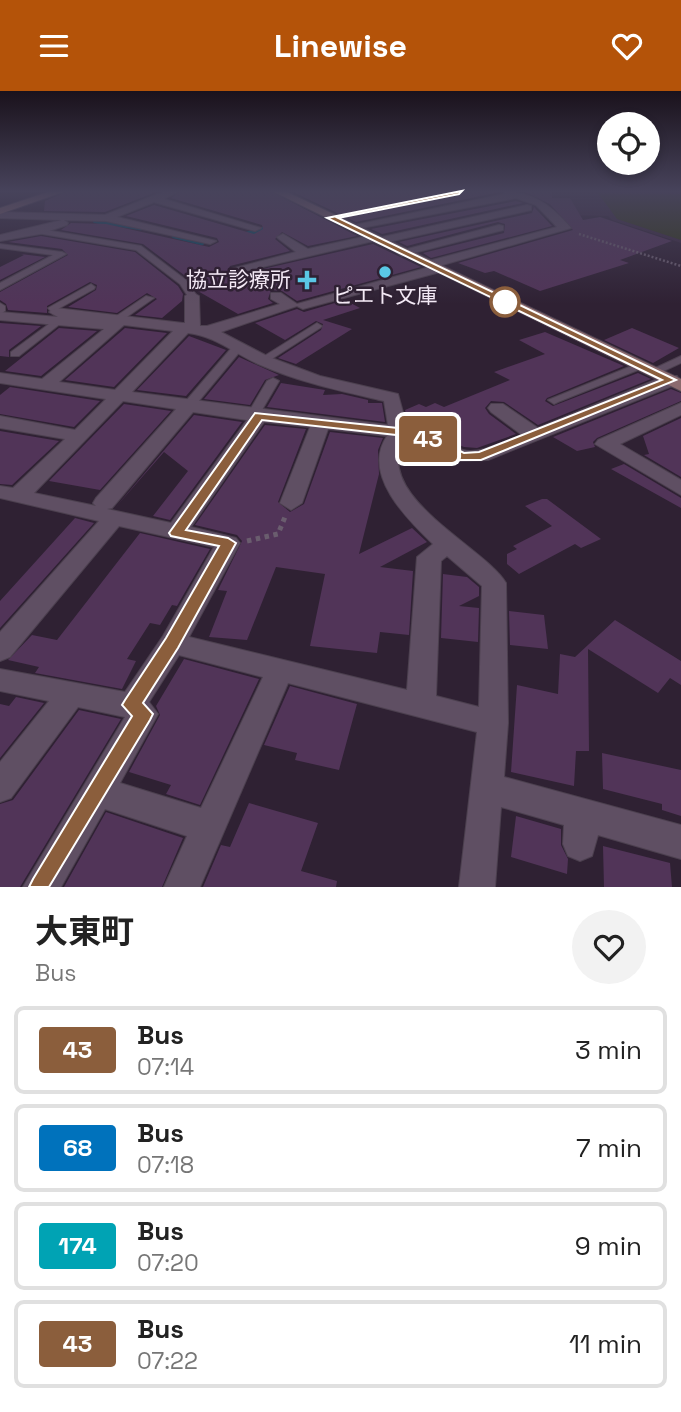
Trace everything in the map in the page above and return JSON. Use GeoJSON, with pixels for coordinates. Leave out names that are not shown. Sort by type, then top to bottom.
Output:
{"type":"FeatureCollection","features":[{"type":"Feature","properties":{"kind":"street"},"geometry":{"type":"LineString","coordinates":[[0,238],[45,229]]}},
{"type":"Feature","properties":{"kind":"street"},"geometry":{"type":"LineString","coordinates":[[156,229],[210,241]]}},
{"type":"Feature","properties":{"kind":"street"},"geometry":{"type":"LineString","coordinates":[[355,229],[676,383]]}},
{"type":"Feature","properties":{"kind":"street"},"geometry":{"type":"LineString","coordinates":[[237,269],[426,229]]}},
{"type":"Feature","properties":{"kind":"street"},"geometry":{"type":"LineString","coordinates":[[402,252],[495,229]]}},
{"type":"Feature","properties":{"kind":"street"},"geometry":{"type":"LineString","coordinates":[[303,305],[561,229]]}},
{"type":"Feature","properties":{"kind":"street"},"geometry":{"type":"LineString","coordinates":[[283,237],[306,253]]}},
{"type":"Feature","properties":{"kind":"street"},"geometry":{"type":"LineString","coordinates":[[192,296],[196,329]]}},
{"type":"Feature","properties":{"kind":"street"},"geometry":{"type":"LineString","coordinates":[[15,492],[196,329],[290,305],[276,296]]}},
{"type":"Feature","properties":{"kind":"street"},"geometry":{"type":"LineString","coordinates":[[0,311],[47,321],[66,317],[118,319],[196,329],[263,360],[315,380],[392,398],[399,433],[389,451],[393,478],[407,505],[494,583],[493,723],[477,887]]}},
{"type":"Feature","properties":{"kind":"street"},"geometry":{"type":"LineString","coordinates":[[46,384],[117,326],[66,317]]}},
{"type":"Feature","properties":{"kind":"street"},"geometry":{"type":"LineString","coordinates":[[0,378],[256,415],[417,434],[462,457],[481,456],[676,383]]}},
{"type":"Feature","properties":{"kind":"street"},"geometry":{"type":"LineString","coordinates":[[0,650],[189,405]]}},
{"type":"Feature","properties":{"kind":"street"},"geometry":{"type":"LineString","coordinates":[[497,408],[536,436]]}},
{"type":"Feature","properties":{"kind":"street"},"geometry":{"type":"LineString","coordinates":[[677,482],[605,444],[681,408]]}},
{"type":"Feature","properties":{"kind":"street"},"geometry":{"type":"LineString","coordinates":[[181,526],[256,415]]}},
{"type":"Feature","properties":{"kind":"street"},"geometry":{"type":"LineString","coordinates":[[0,422],[79,436]]}},
{"type":"Feature","properties":{"kind":"street"},"geometry":{"type":"LineString","coordinates":[[291,503],[321,423]]}},
{"type":"Feature","properties":{"kind":"street"},"geometry":{"type":"LineString","coordinates":[[15,492],[181,526],[228,543],[172,643],[132,705]]}},
{"type":"Feature","properties":{"kind":"street"},"geometry":{"type":"LineString","coordinates":[[421,702],[429,558],[450,544]]}},
{"type":"Feature","properties":{"kind":"street"},"geometry":{"type":"LineString","coordinates":[[172,643],[421,702],[493,723]]}},
{"type":"Feature","properties":{"kind":"street"},"geometry":{"type":"LineString","coordinates":[[182,887],[280,670]]}},
{"type":"Feature","properties":{"kind":"street"},"geometry":{"type":"LineString","coordinates":[[0,680],[132,705],[143,714],[100,792],[41,887]]}},
{"type":"Feature","properties":{"kind":"street"},"geometry":{"type":"LineString","coordinates":[[0,787],[69,695]]}},
{"type":"Feature","properties":{"kind":"street"},"geometry":{"type":"LineString","coordinates":[[488,788],[581,829],[681,842]]}},
{"type":"Feature","properties":{"kind":"street"},"geometry":{"type":"LineString","coordinates":[[100,792],[208,827]]}},
{"type":"Feature","properties":{"kind":"lane"},"geometry":{"type":"LineString","coordinates":[[40,231],[138,248],[176,276],[192,296]]}},
{"type":"Feature","properties":{"kind":"lane"},"geometry":{"type":"LineString","coordinates":[[0,246],[62,254],[0,287]]}},
{"type":"Feature","properties":{"kind":"lane"},"geometry":{"type":"LineString","coordinates":[[15,354],[66,317],[53,308],[91,287]]}},
{"type":"Feature","properties":{"kind":"lane"},"geometry":{"type":"LineString","coordinates":[[118,319],[149,298]]}},
{"type":"Feature","properties":{"kind":"lane"},"geometry":{"type":"LineString","coordinates":[[263,360],[317,326]]}},
{"type":"Feature","properties":{"kind":"lane"},"geometry":{"type":"LineString","coordinates":[[189,405],[238,347]]}},
{"type":"Feature","properties":{"kind":"lane"},"geometry":{"type":"LineString","coordinates":[[554,400],[681,359]]}},
{"type":"Feature","properties":{"kind":"lane"},"geometry":{"type":"LineString","coordinates":[[256,415],[273,381]]}},
{"type":"Feature","properties":{"kind":"path"},"geometry":{"type":"LineString","coordinates":[[569,229],[681,266]]}},
{"type":"Feature","properties":{"kind":"path"},"geometry":{"type":"LineString","coordinates":[[228,543],[278,534],[291,503]]}},
{"type":"Feature","properties":{"kind":"shaded area"},"geometry":{"type":"Polygon","coordinates":[[[639,229],[681,229],[681,243],[639,229]]]}},
{"type":"Feature","properties":{"kind":"green space"},"geometry":{"type":"Polygon","coordinates":[[[648,229],[681,229],[681,240],[648,229]]]}},
{"type":"Feature","properties":{"kind":"building"},"geometry":{"type":"Polygon","coordinates":[[[129,229],[209,247],[219,242],[217,238],[180,229],[237,229],[254,234],[263,229],[344,229],[357,236],[308,246],[282,232],[275,239],[290,251],[230,266],[228,270],[236,275],[373,244],[421,267],[297,301],[282,291],[271,290],[268,299],[273,303],[238,314],[196,290],[188,278],[143,244],[61,230],[129,229]]]}},
{"type":"Feature","properties":{"kind":"building"},"geometry":{"type":"Polygon","coordinates":[[[371,229],[404,229],[382,234],[371,229]]]}},
{"type":"Feature","properties":{"kind":"building"},"geometry":{"type":"Polygon","coordinates":[[[458,229],[471,229],[407,246],[399,242],[458,229]]]}},
{"type":"Feature","properties":{"kind":"building"},"geometry":{"type":"Polygon","coordinates":[[[504,229],[540,229],[431,258],[423,253],[504,233],[504,229]]]}},
{"type":"Feature","properties":{"kind":"building"},"geometry":{"type":"Polygon","coordinates":[[[636,229],[672,241],[620,260],[629,263],[540,291],[494,271],[485,273],[458,263],[573,230],[636,229]]]}},
{"type":"Feature","properties":{"kind":"building"},"geometry":{"type":"Polygon","coordinates":[[[41,236],[135,252],[178,286],[183,294],[182,301],[162,318],[135,315],[157,299],[147,293],[117,313],[68,307],[96,290],[97,285],[90,282],[47,306],[47,313],[8,310],[6,304],[0,300],[0,292],[68,255],[62,249],[8,242],[41,236]]]}},
{"type":"Feature","properties":{"kind":"building"},"geometry":{"type":"Polygon","coordinates":[[[21,254],[45,257],[0,280],[0,267],[24,255],[21,254]]]}},
{"type":"Feature","properties":{"kind":"building"},"geometry":{"type":"Polygon","coordinates":[[[345,300],[360,308],[323,320],[352,329],[296,364],[278,358],[321,330],[323,324],[316,321],[285,340],[255,323],[297,309],[304,312],[345,300]]]}},
{"type":"Feature","properties":{"kind":"building"},"geometry":{"type":"Polygon","coordinates":[[[0,323],[41,326],[9,350],[9,357],[0,356],[0,323]]]}},
{"type":"Feature","properties":{"kind":"building"},"geometry":{"type":"Polygon","coordinates":[[[59,328],[97,331],[41,376],[5,371],[59,328]]]}},
{"type":"Feature","properties":{"kind":"building"},"geometry":{"type":"Polygon","coordinates":[[[125,328],[167,333],[114,387],[65,380],[125,328]]]}},
{"type":"Feature","properties":{"kind":"building"},"geometry":{"type":"Polygon","coordinates":[[[632,328],[679,348],[653,363],[604,340],[632,328]]]}},
{"type":"Feature","properties":{"kind":"building"},"geometry":{"type":"Polygon","coordinates":[[[545,332],[624,366],[547,398],[545,401],[553,406],[638,373],[651,379],[538,425],[504,402],[491,401],[485,408],[489,414],[516,434],[477,448],[464,447],[409,425],[405,410],[419,404],[426,407],[435,403],[444,407],[510,380],[494,372],[545,354],[519,340],[545,332]]]}},
{"type":"Feature","properties":{"kind":"building"},"geometry":{"type":"Polygon","coordinates":[[[189,336],[226,350],[186,396],[137,390],[189,336]]]}},
{"type":"Feature","properties":{"kind":"building"},"geometry":{"type":"Polygon","coordinates":[[[239,357],[279,375],[265,380],[250,405],[204,399],[239,357]]]}},
{"type":"Feature","properties":{"kind":"building"},"geometry":{"type":"Polygon","coordinates":[[[281,383],[325,390],[323,395],[342,394],[368,400],[368,403],[382,403],[385,422],[267,407],[281,383]]]}},
{"type":"Feature","properties":{"kind":"building"},"geometry":{"type":"Polygon","coordinates":[[[10,387],[100,401],[74,427],[0,414],[0,395],[10,387]]]}},
{"type":"Feature","properties":{"kind":"building"},"geometry":{"type":"Polygon","coordinates":[[[671,389],[681,393],[681,401],[597,438],[593,442],[595,447],[577,451],[553,437],[671,389]]]}},
{"type":"Feature","properties":{"kind":"building"},"geometry":{"type":"Polygon","coordinates":[[[124,404],[171,411],[100,490],[49,481],[124,404]]]}},
{"type":"Feature","properties":{"kind":"building"},"geometry":{"type":"Polygon","coordinates":[[[194,415],[242,422],[170,520],[153,516],[188,471],[164,452],[115,508],[194,415]]]}},
{"type":"Feature","properties":{"kind":"building"},"geometry":{"type":"Polygon","coordinates":[[[681,418],[681,477],[644,455],[649,454],[643,436],[681,418]]]}},
{"type":"Feature","properties":{"kind":"building"},"geometry":{"type":"Polygon","coordinates":[[[265,425],[306,429],[278,502],[290,512],[304,504],[330,432],[383,438],[378,450],[379,474],[359,554],[412,528],[427,542],[380,567],[413,571],[409,635],[380,632],[377,653],[310,646],[325,574],[276,567],[247,640],[209,637],[227,591],[218,590],[242,541],[237,535],[195,525],[265,425]]]}},
{"type":"Feature","properties":{"kind":"building"},"geometry":{"type":"Polygon","coordinates":[[[0,431],[59,441],[12,485],[0,484],[0,431]]]}},
{"type":"Feature","properties":{"kind":"building"},"geometry":{"type":"Polygon","coordinates":[[[407,442],[433,454],[402,457],[407,442]]]}},
{"type":"Feature","properties":{"kind":"building"},"geometry":{"type":"Polygon","coordinates":[[[624,464],[681,498],[681,508],[611,469],[624,464]]]}},
{"type":"Feature","properties":{"kind":"building"},"geometry":{"type":"Polygon","coordinates":[[[547,499],[601,539],[581,548],[575,544],[519,574],[507,564],[507,554],[517,549],[513,546],[552,526],[525,506],[547,499]]]}},
{"type":"Feature","properties":{"kind":"building"},"geometry":{"type":"Polygon","coordinates":[[[75,518],[94,523],[0,628],[0,601],[75,518]]]}},
{"type":"Feature","properties":{"kind":"building"},"geometry":{"type":"Polygon","coordinates":[[[140,533],[210,549],[177,606],[172,605],[160,625],[150,623],[127,659],[136,661],[122,689],[35,673],[39,667],[8,660],[32,635],[57,640],[140,533]]]}},
{"type":"Feature","properties":{"kind":"building"},"geometry":{"type":"Polygon","coordinates":[[[443,574],[467,577],[479,587],[479,596],[459,606],[479,608],[478,642],[441,638],[443,574]]]}},
{"type":"Feature","properties":{"kind":"building"},"geometry":{"type":"Polygon","coordinates":[[[509,611],[544,615],[548,649],[510,645],[509,611]]]}},
{"type":"Feature","properties":{"kind":"building"},"geometry":{"type":"Polygon","coordinates":[[[615,620],[681,661],[681,685],[670,678],[658,693],[588,649],[589,751],[576,751],[574,786],[511,772],[517,685],[558,694],[560,654],[575,657],[615,620]]]}},
{"type":"Feature","properties":{"kind":"building"},"geometry":{"type":"Polygon","coordinates":[[[184,659],[259,679],[200,805],[166,794],[171,785],[129,772],[160,715],[156,706],[184,659]]]}},
{"type":"Feature","properties":{"kind":"building"},"geometry":{"type":"Polygon","coordinates":[[[290,686],[357,704],[339,770],[295,760],[297,753],[264,745],[290,686]]]}},
{"type":"Feature","properties":{"kind":"building"},"geometry":{"type":"Polygon","coordinates":[[[16,697],[44,703],[0,758],[0,704],[9,706],[16,697]]]}},
{"type":"Feature","properties":{"kind":"building"},"geometry":{"type":"Polygon","coordinates":[[[79,710],[121,719],[20,887],[0,887],[0,804],[13,800],[79,710]]]}},
{"type":"Feature","properties":{"kind":"building"},"geometry":{"type":"Polygon","coordinates":[[[602,753],[681,770],[681,816],[662,810],[662,804],[603,789],[602,753]]]}},
{"type":"Feature","properties":{"kind":"building"},"geometry":{"type":"Polygon","coordinates":[[[249,803],[318,823],[301,871],[337,881],[336,887],[203,887],[221,845],[230,847],[249,803]]]}},
{"type":"Feature","properties":{"kind":"building"},"geometry":{"type":"Polygon","coordinates":[[[106,812],[183,838],[162,887],[64,887],[106,812]]]}},
{"type":"Feature","properties":{"kind":"building"},"geometry":{"type":"Polygon","coordinates":[[[516,816],[561,829],[561,845],[568,859],[567,874],[511,857],[516,816]]]}},
{"type":"Feature","properties":{"kind":"building"},"geometry":{"type":"Polygon","coordinates":[[[603,846],[670,863],[672,887],[604,887],[603,846]]]}},
{"type":"Feature","properties":{"kind":"waterway"},"geometry":{"type":"LineString","coordinates":[[243,235],[263,229]]}},
{"type":"Feature","properties":{"kind":"waterway"},"geometry":{"type":"LineString","coordinates":[[174,236],[202,243]]}},
{"type":"Feature","properties":{"kind":"bus line","name":"43"},"geometry":{"type":"LineString","coordinates":[[41,887],[100,792],[143,714],[132,705],[172,643],[228,543],[176,533],[259,416],[417,434],[462,457],[481,456],[671,380],[354,229]]}},
{"type":"Feature","properties":{"kind":"place","name":"ピエト文庫"},"geometry":{"type":"Point","coordinates":[385,272]}},
{"type":"Feature","properties":{"kind":"place","name":"協立診療所"},"geometry":{"type":"Point","coordinates":[307,280]}}]}
